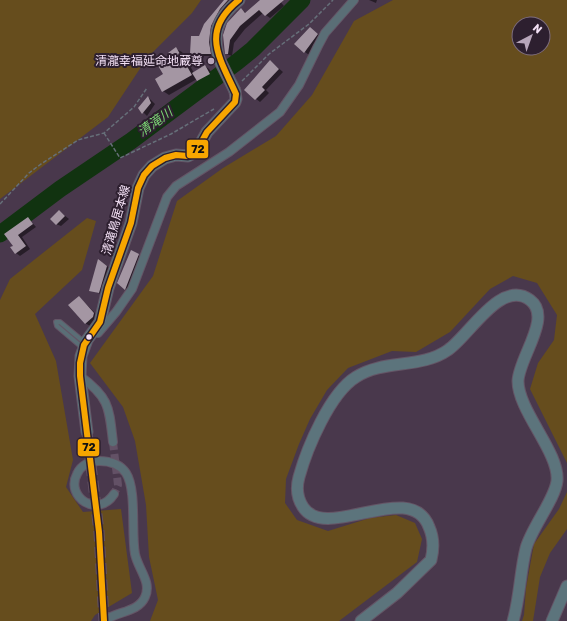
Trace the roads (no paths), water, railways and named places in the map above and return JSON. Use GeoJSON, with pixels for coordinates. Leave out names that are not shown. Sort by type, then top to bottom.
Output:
{"type":"FeatureCollection","features":[{"type":"Feature","properties":{"kind":"street","name":"清滝鳥居本線"},"geometry":{"type":"LineString","coordinates":[[87,432],[80,376],[80,363],[85,343],[100,322],[108,288],[131,223],[138,188],[144,175],[152,166],[165,158],[176,155],[188,156],[196,152],[207,132],[235,102],[235,92],[220,61],[215,37],[217,28],[225,14],[239,0]]}},
{"type":"Feature","properties":{"kind":"street"},"geometry":{"type":"LineString","coordinates":[[85,343],[99,332],[116,312],[132,289],[167,197],[176,186],[229,152],[280,112],[299,85],[325,33],[354,0]]}},
{"type":"Feature","properties":{"kind":"street"},"geometry":{"type":"LineString","coordinates":[[361,621],[396,593],[431,560],[433,538],[428,523],[419,513],[407,508],[387,509],[334,518],[318,518],[306,512],[297,493],[298,480],[304,462],[330,405],[342,389],[356,377],[374,369],[434,357],[448,350],[501,299],[513,295],[522,295],[532,301],[537,309],[539,318],[520,367],[518,382],[523,399],[558,472],[557,484],[537,521],[526,548],[518,603],[513,621]]}},
{"type":"Feature","properties":{"kind":"street"},"geometry":{"type":"LineString","coordinates":[[80,376],[90,383],[107,401],[113,442]]}},
{"type":"Feature","properties":{"kind":"street"},"geometry":{"type":"LineString","coordinates":[[104,621],[140,604],[146,596],[147,590],[145,578],[136,555],[130,485],[122,468],[107,461],[89,462],[82,466],[77,473],[74,482],[76,491],[81,499],[89,505],[108,502],[114,494]]}},
{"type":"Feature","properties":{"kind":"street"},"geometry":{"type":"LineString","coordinates":[[552,621],[567,586]]}},
{"type":"Feature","properties":{"kind":"lane"},"geometry":{"type":"LineString","coordinates":[[56,322],[60,322],[85,343],[57,326],[56,322]]}},
{"type":"Feature","properties":{"kind":"waterway","name":"清滝川"},"geometry":{"type":"LineString","coordinates":[[0,234],[60,189],[131,141],[237,62],[253,49],[302,0]]}},
{"type":"Feature","properties":{"kind":"tunnel"},"geometry":{"type":"LineString","coordinates":[[87,432],[99,532],[104,621]]}},
{"type":"Feature","properties":{"kind":"tunnel"},"geometry":{"type":"LineString","coordinates":[[113,442],[118,485],[114,494]]}},
{"type":"Feature","properties":{"kind":"place","name":"清瀧幸福延命地蔵尊"},"geometry":{"type":"Point","coordinates":[211,61]}}]}
